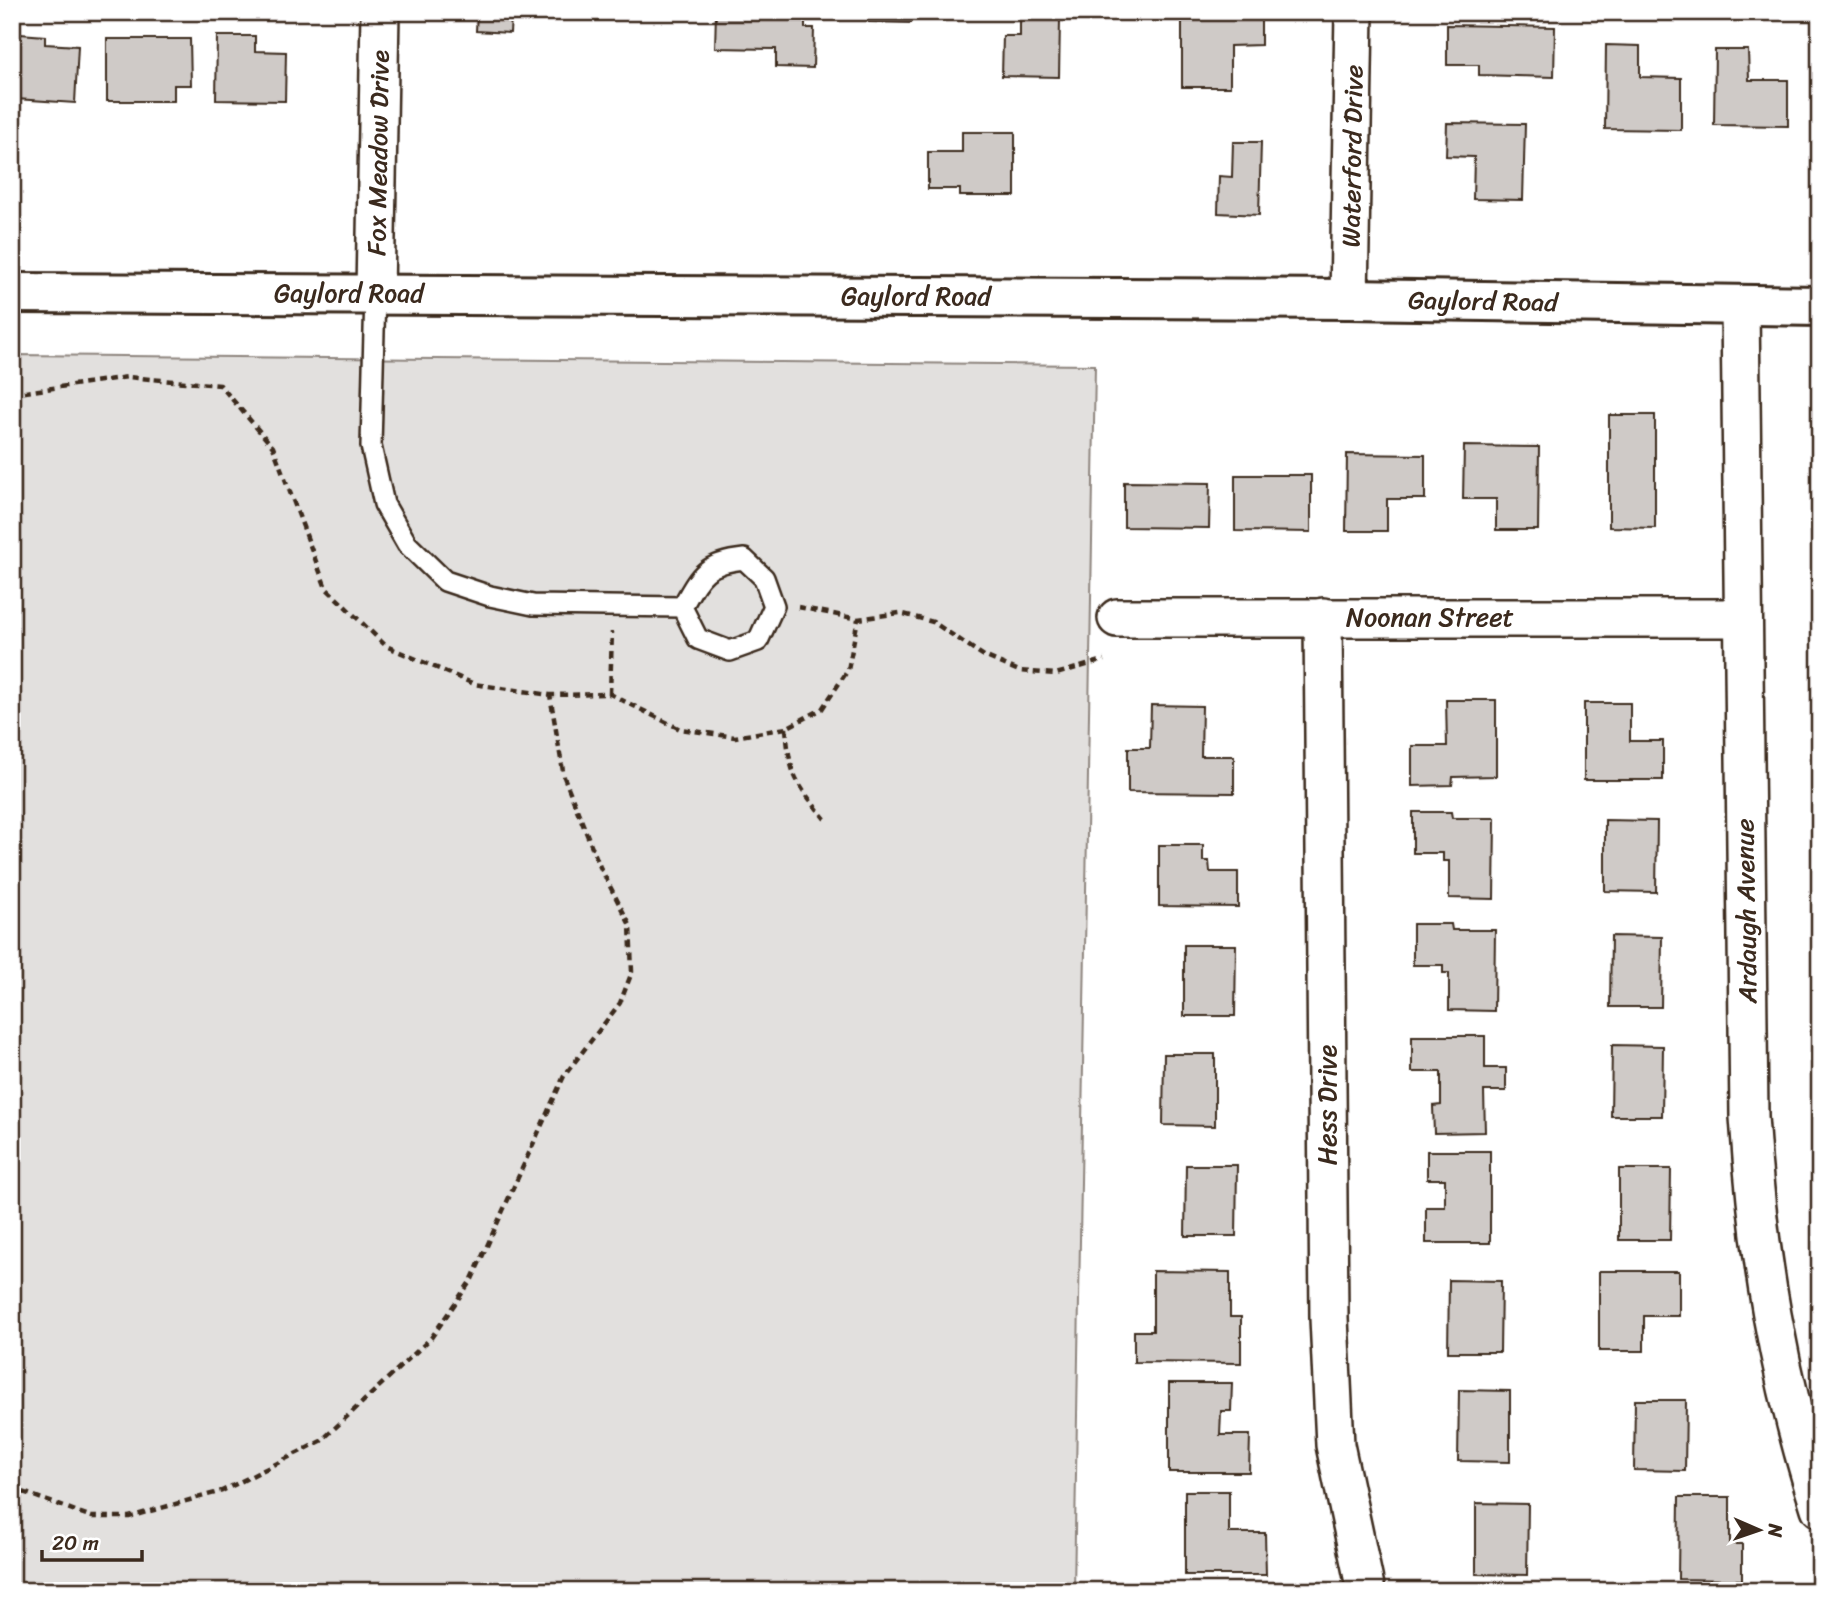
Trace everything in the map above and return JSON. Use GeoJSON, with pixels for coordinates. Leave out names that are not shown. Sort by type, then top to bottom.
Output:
{"type":"FeatureCollection","features":[{"type":"Feature","properties":{"kind":"street","name":"Fox Meadow Drive"},"geometry":{"type":"LineString","coordinates":[[375,293],[380,12]]}},
{"type":"Feature","properties":{"kind":"street","name":"Waterford Drive"},"geometry":{"type":"LineString","coordinates":[[1349,299],[1354,12]]}},
{"type":"Feature","properties":{"kind":"street","name":"Gaylord Road"},"geometry":{"type":"LineString","coordinates":[[12,293],[1349,299],[1820,306]]}},
{"type":"Feature","properties":{"kind":"street","name":"Ardaugh Avenue"},"geometry":{"type":"LineString","coordinates":[[1740,306],[1749,1117],[1757,1229],[1777,1348],[1820,1508]]}},
{"type":"Feature","properties":{"kind":"street","name":"Hess Drive"},"geometry":{"type":"LineString","coordinates":[[1323,617],[1329,1330],[1335,1445],[1366,1591]]}},
{"type":"Feature","properties":{"kind":"street","name":"Noonan Street"},"geometry":{"type":"LineString","coordinates":[[1117,618],[1742,618]]}},
{"type":"Feature","properties":{"kind":"lane"},"geometry":{"type":"LineString","coordinates":[[375,293],[372,446],[384,504],[407,544],[445,580],[491,596],[533,605],[682,607]]}},
{"type":"Feature","properties":{"kind":"lane"},"geometry":{"type":"LineString","coordinates":[[744,559],[764,578],[774,606],[758,641],[730,651],[698,639],[682,607],[701,575],[719,561],[744,559]]}},
{"type":"Feature","properties":{"kind":"path"},"geometry":{"type":"LineString","coordinates":[[774,606],[809,607],[859,619],[900,612],[933,622],[984,656],[1019,671],[1056,674],[1104,660]]}},
{"type":"Feature","properties":{"kind":"path"},"geometry":{"type":"LineString","coordinates":[[610,694],[613,608]]}},
{"type":"Feature","properties":{"kind":"path"},"geometry":{"type":"LineString","coordinates":[[12,1488],[92,1517],[129,1517],[222,1491],[321,1441],[431,1338],[472,1279],[564,1076],[620,1003],[632,972],[630,925],[600,867],[564,777],[550,695]]}},
{"type":"Feature","properties":{"kind":"path"},"geometry":{"type":"LineString","coordinates":[[786,728],[789,766],[797,784],[825,818]]}},
{"type":"Feature","properties":{"kind":"shaded area"},"geometry":{"type":"Polygon","coordinates":[[[12,355],[1095,365],[1074,1591],[12,1591],[12,355]]]}},
{"type":"Feature","properties":{"kind":"building"},"geometry":{"type":"Polygon","coordinates":[[[477,12],[565,12],[564,19],[511,16],[510,33],[476,31],[477,12]]]}},
{"type":"Feature","properties":{"kind":"building"},"geometry":{"type":"Polygon","coordinates":[[[716,12],[805,12],[805,28],[814,28],[813,68],[776,67],[776,49],[715,48],[716,12]]]}},
{"type":"Feature","properties":{"kind":"building"},"geometry":{"type":"Polygon","coordinates":[[[869,12],[911,12],[911,23],[869,22],[869,12]]]}},
{"type":"Feature","properties":{"kind":"building"},"geometry":{"type":"Polygon","coordinates":[[[1182,12],[1261,12],[1261,45],[1230,46],[1230,87],[1182,87],[1182,12]]]}},
{"type":"Feature","properties":{"kind":"building"},"geometry":{"type":"Polygon","coordinates":[[[1020,18],[1060,19],[1059,77],[1002,76],[1003,36],[1020,36],[1020,18]]]}},
{"type":"Feature","properties":{"kind":"building"},"geometry":{"type":"Polygon","coordinates":[[[1447,25],[1555,27],[1554,77],[1479,75],[1479,65],[1447,65],[1447,25]]]}},
{"type":"Feature","properties":{"kind":"building"},"geometry":{"type":"Polygon","coordinates":[[[20,34],[45,36],[45,44],[78,46],[75,103],[16,99],[20,34]]]}},
{"type":"Feature","properties":{"kind":"building"},"geometry":{"type":"Polygon","coordinates":[[[217,36],[255,36],[255,51],[286,52],[285,101],[216,100],[217,36]]]}},
{"type":"Feature","properties":{"kind":"building"},"geometry":{"type":"Polygon","coordinates":[[[107,39],[190,39],[191,85],[174,85],[174,101],[107,101],[107,39]]]}},
{"type":"Feature","properties":{"kind":"building"},"geometry":{"type":"Polygon","coordinates":[[[1606,45],[1640,46],[1640,77],[1681,78],[1681,130],[1605,129],[1606,45]]]}},
{"type":"Feature","properties":{"kind":"building"},"geometry":{"type":"Polygon","coordinates":[[[1715,50],[1748,50],[1749,80],[1788,80],[1788,126],[1714,125],[1715,50]]]}},
{"type":"Feature","properties":{"kind":"building"},"geometry":{"type":"Polygon","coordinates":[[[1447,123],[1525,124],[1523,200],[1473,199],[1474,157],[1446,156],[1447,123]]]}},
{"type":"Feature","properties":{"kind":"building"},"geometry":{"type":"Polygon","coordinates":[[[962,132],[1015,132],[1015,196],[960,196],[960,189],[928,189],[928,152],[962,152],[962,132]]]}},
{"type":"Feature","properties":{"kind":"building"},"geometry":{"type":"Polygon","coordinates":[[[1233,142],[1261,142],[1259,215],[1218,213],[1219,176],[1232,177],[1233,142]]]}},
{"type":"Feature","properties":{"kind":"building"},"geometry":{"type":"Polygon","coordinates":[[[1609,415],[1655,415],[1655,528],[1609,527],[1609,415]]]}},
{"type":"Feature","properties":{"kind":"building"},"geometry":{"type":"Polygon","coordinates":[[[1464,446],[1539,447],[1538,530],[1496,530],[1496,499],[1463,499],[1464,446]]]}},
{"type":"Feature","properties":{"kind":"building"},"geometry":{"type":"Polygon","coordinates":[[[1347,454],[1425,455],[1425,499],[1387,499],[1387,531],[1346,531],[1347,454]]]}},
{"type":"Feature","properties":{"kind":"building"},"geometry":{"type":"Polygon","coordinates":[[[1235,475],[1311,475],[1311,532],[1235,531],[1235,475]]]}},
{"type":"Feature","properties":{"kind":"building"},"geometry":{"type":"Polygon","coordinates":[[[1124,482],[1210,483],[1209,528],[1124,527],[1124,482]]]}},
{"type":"Feature","properties":{"kind":"building"},"geometry":{"type":"Polygon","coordinates":[[[1446,700],[1496,700],[1496,776],[1453,777],[1452,785],[1412,786],[1412,746],[1447,746],[1446,700]]]}},
{"type":"Feature","properties":{"kind":"building"},"geometry":{"type":"Polygon","coordinates":[[[1584,703],[1630,703],[1630,741],[1663,741],[1663,780],[1584,780],[1584,703]]]}},
{"type":"Feature","properties":{"kind":"building"},"geometry":{"type":"Polygon","coordinates":[[[1151,705],[1202,706],[1201,756],[1234,756],[1234,793],[1128,792],[1128,748],[1150,748],[1151,705]]]}},
{"type":"Feature","properties":{"kind":"building"},"geometry":{"type":"Polygon","coordinates":[[[1413,812],[1451,812],[1452,818],[1495,818],[1494,899],[1449,898],[1449,861],[1443,861],[1443,853],[1413,853],[1413,812]]]}},
{"type":"Feature","properties":{"kind":"building"},"geometry":{"type":"Polygon","coordinates":[[[1605,820],[1657,821],[1656,892],[1605,891],[1605,820]]]}},
{"type":"Feature","properties":{"kind":"building"},"geometry":{"type":"Polygon","coordinates":[[[1159,845],[1203,845],[1203,861],[1209,861],[1210,872],[1238,872],[1238,907],[1159,906],[1159,845]]]}},
{"type":"Feature","properties":{"kind":"building"},"geometry":{"type":"Polygon","coordinates":[[[1413,924],[1451,924],[1452,930],[1495,930],[1494,1011],[1449,1010],[1449,973],[1443,973],[1443,965],[1413,965],[1413,924]]]}},
{"type":"Feature","properties":{"kind":"building"},"geometry":{"type":"Polygon","coordinates":[[[1611,936],[1662,937],[1661,1007],[1610,1007],[1611,936]]]}},
{"type":"Feature","properties":{"kind":"building"},"geometry":{"type":"Polygon","coordinates":[[[1184,945],[1236,945],[1235,1016],[1184,1016],[1184,945]]]}},
{"type":"Feature","properties":{"kind":"building"},"geometry":{"type":"Polygon","coordinates":[[[1412,1036],[1485,1036],[1485,1068],[1506,1068],[1506,1091],[1484,1091],[1485,1132],[1434,1133],[1433,1106],[1441,1105],[1441,1072],[1412,1072],[1412,1036]]]}},
{"type":"Feature","properties":{"kind":"building"},"geometry":{"type":"Polygon","coordinates":[[[1612,1045],[1663,1046],[1662,1116],[1611,1116],[1612,1045]]]}},
{"type":"Feature","properties":{"kind":"building"},"geometry":{"type":"Polygon","coordinates":[[[1164,1054],[1215,1054],[1215,1126],[1163,1125],[1164,1054]]]}},
{"type":"Feature","properties":{"kind":"building"},"geometry":{"type":"Polygon","coordinates":[[[1427,1151],[1490,1151],[1490,1243],[1426,1243],[1426,1207],[1445,1207],[1445,1179],[1427,1179],[1427,1151]]]}},
{"type":"Feature","properties":{"kind":"building"},"geometry":{"type":"Polygon","coordinates":[[[1186,1165],[1237,1165],[1236,1236],[1185,1236],[1186,1165]]]}},
{"type":"Feature","properties":{"kind":"building"},"geometry":{"type":"Polygon","coordinates":[[[1619,1169],[1671,1169],[1670,1240],[1619,1240],[1619,1169]]]}},
{"type":"Feature","properties":{"kind":"building"},"geometry":{"type":"Polygon","coordinates":[[[1153,1271],[1230,1272],[1230,1317],[1241,1317],[1241,1363],[1134,1362],[1134,1331],[1153,1331],[1153,1271]]]}},
{"type":"Feature","properties":{"kind":"building"},"geometry":{"type":"Polygon","coordinates":[[[1599,1271],[1679,1271],[1679,1316],[1644,1316],[1644,1351],[1599,1351],[1599,1271]]]}},
{"type":"Feature","properties":{"kind":"building"},"geometry":{"type":"Polygon","coordinates":[[[1449,1280],[1501,1281],[1500,1352],[1448,1352],[1449,1280]]]}},
{"type":"Feature","properties":{"kind":"building"},"geometry":{"type":"Polygon","coordinates":[[[1169,1383],[1232,1383],[1231,1411],[1221,1411],[1220,1435],[1250,1435],[1249,1472],[1169,1472],[1169,1383]]]}},
{"type":"Feature","properties":{"kind":"building"},"geometry":{"type":"Polygon","coordinates":[[[1459,1390],[1510,1391],[1510,1462],[1458,1461],[1459,1390]]]}},
{"type":"Feature","properties":{"kind":"building"},"geometry":{"type":"Polygon","coordinates":[[[1635,1400],[1686,1400],[1685,1471],[1634,1470],[1635,1400]]]}},
{"type":"Feature","properties":{"kind":"building"},"geometry":{"type":"Polygon","coordinates":[[[1185,1491],[1229,1491],[1229,1533],[1265,1533],[1266,1575],[1185,1575],[1185,1491]]]}},
{"type":"Feature","properties":{"kind":"building"},"geometry":{"type":"Polygon","coordinates":[[[1679,1497],[1730,1497],[1730,1544],[1742,1544],[1742,1580],[1678,1579],[1679,1497]]]}},
{"type":"Feature","properties":{"kind":"building"},"geometry":{"type":"Polygon","coordinates":[[[1476,1503],[1528,1504],[1527,1575],[1476,1574],[1476,1503]]]}}]}
